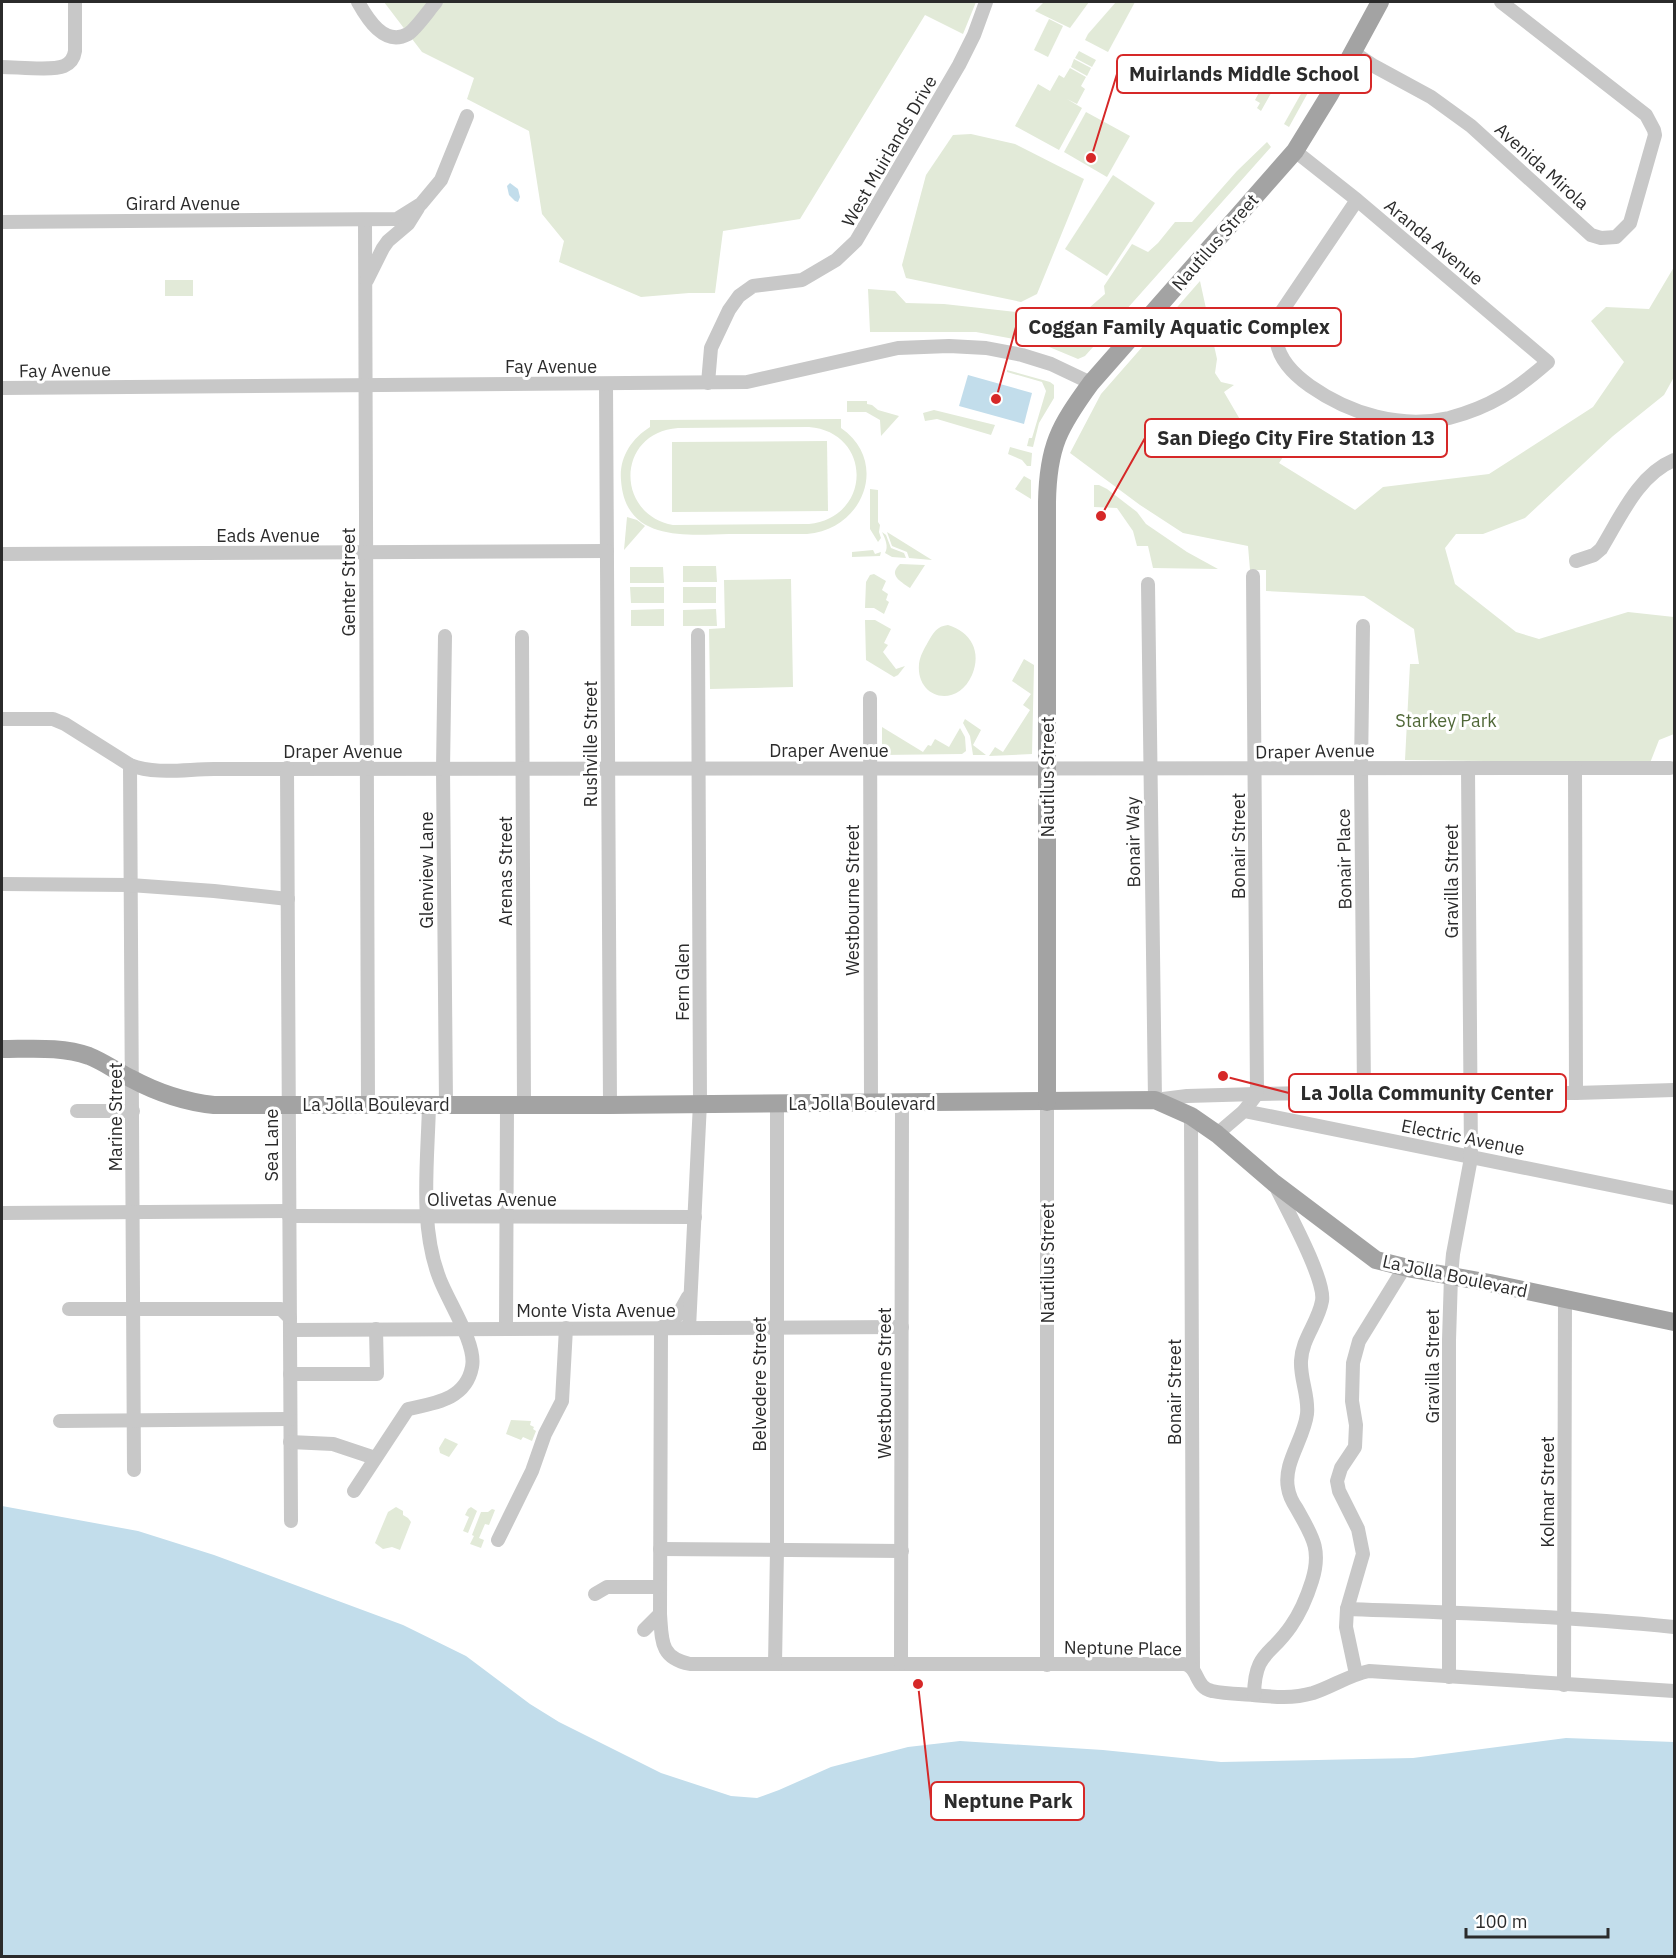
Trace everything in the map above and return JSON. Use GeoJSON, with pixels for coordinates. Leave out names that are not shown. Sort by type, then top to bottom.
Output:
{"type":"FeatureCollection","features":[{"type":"Feature","properties":{"kind":"main road","name":"Nautilus Street"},"geometry":{"type":"LineString","coordinates":[[1047,1102],[1047,480],[1052,450],[1059,431],[1091,383],[1295,151],[1308,133],[1380,2]]}},
{"type":"Feature","properties":{"kind":"main road","name":"La Jolla Boulevard"},"geometry":{"type":"LineString","coordinates":[[2,1049],[47,1049],[82,1054],[175,1097],[214,1105],[610,1105],[1155,1100],[1191,1116],[1217,1134],[1274,1183],[1376,1260],[1404,1268],[1674,1322]]}},
{"type":"Feature","properties":{"kind":"street"},"geometry":{"type":"LineString","coordinates":[[2,67],[55,68],[68,65],[74,57],[75,2]]}},
{"type":"Feature","properties":{"kind":"street"},"geometry":{"type":"LineString","coordinates":[[358,2],[367,19],[377,30],[397,37],[409,34],[436,2]]}},
{"type":"Feature","properties":{"kind":"street","name":"West Muirlands Drive"},"geometry":{"type":"LineString","coordinates":[[708,383],[711,348],[729,310],[739,296],[753,286],[802,280],[836,260],[856,241],[959,65],[986,2]]}},
{"type":"Feature","properties":{"kind":"street","name":"Avenida Mirola"},"geometry":{"type":"LineString","coordinates":[[1353,52],[1431,97],[1471,126],[1591,235],[1601,238],[1616,237],[1630,223],[1655,135],[1654,130],[1646,115],[1501,2]]}},
{"type":"Feature","properties":{"kind":"street"},"geometry":{"type":"LineString","coordinates":[[365,284],[383,248],[408,224],[441,180],[467,116]]}},
{"type":"Feature","properties":{"kind":"street","name":"Aranda Avenue"},"geometry":{"type":"LineString","coordinates":[[1295,151],[1357,200],[1548,362],[1521,386],[1491,404],[1448,418],[1414,422],[1380,417],[1350,409],[1331,400],[1299,378],[1282,357],[1277,344],[1277,326],[1288,301],[1357,200]]}},
{"type":"Feature","properties":{"kind":"street"},"geometry":{"type":"LineString","coordinates":[[365,220],[397,219],[421,204]]}},
{"type":"Feature","properties":{"kind":"street","name":"Girard Avenue"},"geometry":{"type":"LineString","coordinates":[[2,222],[365,220]]}},
{"type":"Feature","properties":{"kind":"street","name":"Genter Street"},"geometry":{"type":"LineString","coordinates":[[365,220],[368,1105]]}},
{"type":"Feature","properties":{"kind":"street","name":"Fay Avenue"},"geometry":{"type":"LineString","coordinates":[[2,388],[747,382],[898,348],[949,346],[986,348],[1022,355],[1051,364],[1091,383]]}},
{"type":"Feature","properties":{"kind":"street","name":"Rushville Street"},"geometry":{"type":"LineString","coordinates":[[606,384],[610,1105]]}},
{"type":"Feature","properties":{"kind":"street"},"geometry":{"type":"LineString","coordinates":[[1576,561],[1594,555],[1601,549],[1636,492],[1663,465],[1674,460]]}},
{"type":"Feature","properties":{"kind":"street","name":"Eads Avenue"},"geometry":{"type":"LineString","coordinates":[[2,554],[607,551]]}},
{"type":"Feature","properties":{"kind":"street","name":"Bonair Street"},"geometry":{"type":"LineString","coordinates":[[1253,576],[1257,1094]]}},
{"type":"Feature","properties":{"kind":"street","name":"Bonair Way"},"geometry":{"type":"LineString","coordinates":[[1148,584],[1155,1100]]}},
{"type":"Feature","properties":{"kind":"street","name":"Bonair Place"},"geometry":{"type":"LineString","coordinates":[[1363,626],[1361,768],[1365,1092]]}},
{"type":"Feature","properties":{"kind":"street","name":"Fern Glen"},"geometry":{"type":"LineString","coordinates":[[689,1328],[700,1103],[698,635]]}},
{"type":"Feature","properties":{"kind":"street","name":"Glenview Lane"},"geometry":{"type":"LineString","coordinates":[[354,1491],[408,1409],[434,1403],[462,1389],[473,1363],[463,1329],[438,1276],[427,1217],[437,1104],[445,636]]}},
{"type":"Feature","properties":{"kind":"street","name":"Arenas Street"},"geometry":{"type":"LineString","coordinates":[[506,1329],[506,1217],[515,1105],[523,768],[522,636]]}},
{"type":"Feature","properties":{"kind":"street","name":"Westbourne Street"},"geometry":{"type":"LineString","coordinates":[[870,698],[872,1103]]}},
{"type":"Feature","properties":{"kind":"street","name":"Draper Avenue"},"geometry":{"type":"LineString","coordinates":[[2,719],[53,719],[65,724],[130,765],[158,770],[287,768],[1670,768]]}},
{"type":"Feature","properties":{"kind":"street","name":"Marine Street"},"geometry":{"type":"LineString","coordinates":[[130,765],[134,1470]]}},
{"type":"Feature","properties":{"kind":"street","name":"Sea Lane"},"geometry":{"type":"LineString","coordinates":[[287,768],[291,1521]]}},
{"type":"Feature","properties":{"kind":"street","name":"Gravilla Street"},"geometry":{"type":"LineString","coordinates":[[1449,1677],[1451,1276],[1470,1158],[1468,768]]}},
{"type":"Feature","properties":{"kind":"street"},"geometry":{"type":"LineString","coordinates":[[1575,768],[1576,1093]]}},
{"type":"Feature","properties":{"kind":"street"},"geometry":{"type":"LineString","coordinates":[[2,884],[130,885],[288,899]]}},
{"type":"Feature","properties":{"kind":"street"},"geometry":{"type":"LineString","coordinates":[[1155,1100],[1187,1096],[1257,1094],[1576,1093],[1674,1089]]}},
{"type":"Feature","properties":{"kind":"street"},"geometry":{"type":"LineString","coordinates":[[1217,1134],[1244,1111],[1257,1094]]}},
{"type":"Feature","properties":{"kind":"street","name":"Nautilus Street"},"geometry":{"type":"LineString","coordinates":[[1047,1102],[1047,1665]]}},
{"type":"Feature","properties":{"kind":"street","name":"Westbourne Street"},"geometry":{"type":"LineString","coordinates":[[901,1664],[902,1103]]}},
{"type":"Feature","properties":{"kind":"street","name":"Belvedere Street"},"geometry":{"type":"LineString","coordinates":[[775,1664],[777,1104]]}},
{"type":"Feature","properties":{"kind":"street"},"geometry":{"type":"LineString","coordinates":[[77,1111],[133,1111]]}},
{"type":"Feature","properties":{"kind":"street","name":"Electric Avenue"},"geometry":{"type":"LineString","coordinates":[[1244,1111],[1674,1198]]}},
{"type":"Feature","properties":{"kind":"street","name":"Bonair Street"},"geometry":{"type":"LineString","coordinates":[[1191,1116],[1193,1669]]}},
{"type":"Feature","properties":{"kind":"street"},"geometry":{"type":"LineString","coordinates":[[1254,1695],[1255,1674],[1265,1654],[1290,1628],[1301,1609],[1313,1580],[1317,1551],[1315,1542],[1291,1498],[1288,1488],[1288,1471],[1307,1415],[1305,1388],[1301,1374],[1302,1348],[1321,1306],[1322,1289],[1314,1266],[1274,1183]]}},
{"type":"Feature","properties":{"kind":"street","name":"Olivetas Avenue"},"geometry":{"type":"LineString","coordinates":[[2,1213],[133,1206],[427,1217],[695,1217]]}},
{"type":"Feature","properties":{"kind":"street"},"geometry":{"type":"LineString","coordinates":[[1356,1674],[1346,1627],[1347,1609],[1363,1554],[1358,1529],[1339,1491],[1337,1481],[1341,1468],[1354,1447],[1356,1425],[1352,1401],[1353,1363],[1359,1341],[1404,1268]]}},
{"type":"Feature","properties":{"kind":"street"},"geometry":{"type":"LineString","coordinates":[[644,1629],[660,1614],[661,1328],[678,1315],[691,1284]]}},
{"type":"Feature","properties":{"kind":"street","name":"Kolmar Street"},"geometry":{"type":"LineString","coordinates":[[1564,1685],[1565,1299]]}},
{"type":"Feature","properties":{"kind":"street","name":"Monte Vista Avenue"},"geometry":{"type":"LineString","coordinates":[[69,1309],[281,1309],[290,1324],[376,1329],[902,1327]]}},
{"type":"Feature","properties":{"kind":"street"},"geometry":{"type":"LineString","coordinates":[[498,1540],[532,1472],[553,1417],[560,1408],[566,1328]]}},
{"type":"Feature","properties":{"kind":"street"},"geometry":{"type":"LineString","coordinates":[[290,1374],[377,1374],[376,1329]]}},
{"type":"Feature","properties":{"kind":"street"},"geometry":{"type":"LineString","coordinates":[[60,1421],[290,1419]]}},
{"type":"Feature","properties":{"kind":"street"},"geometry":{"type":"LineString","coordinates":[[290,1442],[333,1444],[375,1458]]}},
{"type":"Feature","properties":{"kind":"street"},"geometry":{"type":"LineString","coordinates":[[660,1549],[902,1551]]}},
{"type":"Feature","properties":{"kind":"street"},"geometry":{"type":"LineString","coordinates":[[595,1594],[607,1587],[660,1587]]}},
{"type":"Feature","properties":{"kind":"street"},"geometry":{"type":"LineString","coordinates":[[1347,1609],[1625,1622],[1674,1627]]}},
{"type":"Feature","properties":{"kind":"street","name":"Neptune Place"},"geometry":{"type":"LineString","coordinates":[[660,1614],[662,1643],[666,1652],[679,1662],[690,1664],[1184,1664],[1193,1669],[1200,1684],[1210,1691],[1269,1698],[1304,1695],[1369,1671],[1674,1691]]}},
{"type":"Feature","properties":{"kind":"green space"},"geometry":{"type":"Polygon","coordinates":[[[384,2],[976,2],[963,34],[925,15],[800,219],[723,231],[715,293],[641,297],[559,262],[564,241],[542,214],[529,131],[467,99],[474,78],[422,52],[384,2]]]}},
{"type":"Feature","properties":{"kind":"green space"},"geometry":{"type":"Polygon","coordinates":[[[1044,2],[1089,2],[1070,28],[1035,11],[1044,2]]]}},
{"type":"Feature","properties":{"kind":"green space"},"geometry":{"type":"Polygon","coordinates":[[[1116,2],[1135,2],[1108,52],[1085,40],[1116,2]]]}},
{"type":"Feature","properties":{"kind":"green space"},"geometry":{"type":"Polygon","coordinates":[[[1049,19],[1063,26],[1048,57],[1034,50],[1049,19]]]}},
{"type":"Feature","properties":{"kind":"green space"},"geometry":{"type":"Polygon","coordinates":[[[1079,51],[1096,60],[1092,67],[1075,58],[1079,51]]]}},
{"type":"Feature","properties":{"kind":"green space"},"geometry":{"type":"Polygon","coordinates":[[[1074,59],[1091,68],[1087,76],[1071,67],[1074,59]]]}},
{"type":"Feature","properties":{"kind":"green space"},"geometry":{"type":"Polygon","coordinates":[[[1273,67],[1291,78],[1288,84],[1279,79],[1261,111],[1257,108],[1260,103],[1255,100],[1273,67]]]}},
{"type":"Feature","properties":{"kind":"green space"},"geometry":{"type":"Polygon","coordinates":[[[1070,68],[1086,77],[1081,86],[1085,89],[1077,104],[1067,99],[1082,108],[1059,150],[1015,126],[1038,84],[1050,91],[1059,75],[1064,78],[1070,68]]]}},
{"type":"Feature","properties":{"kind":"green space"},"geometry":{"type":"Polygon","coordinates":[[[1296,81],[1310,89],[1289,127],[1284,124],[1302,92],[1293,86],[1296,81]]]}},
{"type":"Feature","properties":{"kind":"green space"},"geometry":{"type":"Polygon","coordinates":[[[1086,112],[1130,136],[1107,177],[1064,152],[1086,112]]]}},
{"type":"Feature","properties":{"kind":"green space"},"geometry":{"type":"Polygon","coordinates":[[[971,134],[1015,144],[1084,179],[1037,294],[1021,302],[906,278],[902,265],[926,175],[953,135],[971,134]]]}},
{"type":"Feature","properties":{"kind":"green space"},"geometry":{"type":"Polygon","coordinates":[[[1267,142],[1271,147],[1085,356],[1078,359],[1042,344],[976,332],[870,332],[868,289],[895,291],[906,303],[944,304],[1016,312],[1066,328],[1105,294],[1104,286],[1132,244],[1148,252],[1175,222],[1192,222],[1237,171],[1267,142]]]}},
{"type":"Feature","properties":{"kind":"green space"},"geometry":{"type":"Polygon","coordinates":[[[1113,175],[1155,203],[1107,276],[1065,249],[1113,175]]]}},
{"type":"Feature","properties":{"kind":"green space","name":"Starkey Park"},"geometry":{"type":"Polygon","coordinates":[[[1674,267],[1674,377],[1664,395],[1613,436],[1525,518],[1483,534],[1456,534],[1445,548],[1455,584],[1516,632],[1539,639],[1628,612],[1674,617],[1674,734],[1659,740],[1650,763],[1405,760],[1410,664],[1419,664],[1414,629],[1364,596],[1266,591],[1266,570],[1250,570],[1248,546],[1183,533],[1140,505],[1070,453],[1101,394],[1200,281],[1217,359],[1215,373],[1221,382],[1234,385],[1224,392],[1245,428],[1257,421],[1291,445],[1279,463],[1355,510],[1383,487],[1489,474],[1593,407],[1624,362],[1591,321],[1606,307],[1649,309],[1674,267]]]}},
{"type":"Feature","properties":{"kind":"green space"},"geometry":{"type":"Polygon","coordinates":[[[165,280],[193,280],[193,296],[165,296],[165,280]]]}},
{"type":"Feature","properties":{"kind":"green space"},"geometry":{"type":"Polygon","coordinates":[[[1007,370],[1054,385],[1054,398],[1039,423],[1033,447],[1027,446],[1029,438],[1032,438],[1046,391],[1042,382],[1007,372],[1007,370]]]}},
{"type":"Feature","properties":{"kind":"green space"},"geometry":{"type":"Polygon","coordinates":[[[847,401],[867,401],[867,404],[878,410],[899,416],[881,436],[880,420],[866,412],[847,412],[847,401]]]}},
{"type":"Feature","properties":{"kind":"green space"},"geometry":{"type":"Polygon","coordinates":[[[934,410],[995,425],[991,435],[937,419],[925,421],[923,413],[934,410]]]}},
{"type":"Feature","properties":{"kind":"green space"},"geometry":{"type":"Polygon","coordinates":[[[841,419],[841,428],[856,442],[864,458],[867,475],[863,492],[855,508],[843,521],[827,530],[807,534],[694,535],[660,531],[645,525],[633,515],[625,500],[621,480],[624,457],[637,437],[650,427],[650,420],[841,419]],[[809,427],[678,428],[658,433],[643,443],[634,458],[630,474],[633,491],[640,506],[654,518],[673,525],[809,524],[830,518],[845,507],[854,492],[857,475],[854,458],[845,443],[830,432],[809,427]]]}},
{"type":"Feature","properties":{"kind":"green space"},"geometry":{"type":"Polygon","coordinates":[[[827,441],[828,511],[672,512],[672,442],[827,441]]]}},
{"type":"Feature","properties":{"kind":"green space"},"geometry":{"type":"Polygon","coordinates":[[[1010,447],[1032,453],[1031,466],[1027,466],[1022,460],[1008,454],[1010,447]]]}},
{"type":"Feature","properties":{"kind":"green space"},"geometry":{"type":"Polygon","coordinates":[[[1024,476],[1031,480],[1031,499],[1015,489],[1024,476]]]}},
{"type":"Feature","properties":{"kind":"green space"},"geometry":{"type":"Polygon","coordinates":[[[1094,485],[1107,489],[1137,512],[1146,524],[1187,552],[1218,569],[1153,568],[1148,546],[1137,546],[1133,531],[1117,508],[1094,507],[1094,485]]]}},
{"type":"Feature","properties":{"kind":"green space"},"geometry":{"type":"Polygon","coordinates":[[[870,489],[878,490],[878,522],[881,538],[878,542],[870,529],[870,489]]]}},
{"type":"Feature","properties":{"kind":"green space"},"geometry":{"type":"Polygon","coordinates":[[[627,517],[645,526],[624,550],[627,517]]]}},
{"type":"Feature","properties":{"kind":"green space"},"geometry":{"type":"Polygon","coordinates":[[[882,532],[886,535],[891,548],[904,553],[906,558],[892,557],[885,553],[887,545],[882,532]]]}},
{"type":"Feature","properties":{"kind":"green space"},"geometry":{"type":"Polygon","coordinates":[[[887,532],[932,560],[909,558],[907,552],[892,546],[887,532]]]}},
{"type":"Feature","properties":{"kind":"green space"},"geometry":{"type":"Polygon","coordinates":[[[873,550],[875,554],[881,552],[880,556],[852,557],[852,552],[873,550]]]}},
{"type":"Feature","properties":{"kind":"green space"},"geometry":{"type":"Polygon","coordinates":[[[900,564],[925,565],[910,588],[895,575],[900,564]]]}},
{"type":"Feature","properties":{"kind":"green space"},"geometry":{"type":"Polygon","coordinates":[[[683,566],[716,566],[717,582],[683,582],[683,566]]]}},
{"type":"Feature","properties":{"kind":"green space"},"geometry":{"type":"Polygon","coordinates":[[[630,567],[663,567],[664,583],[630,583],[630,567]]]}},
{"type":"Feature","properties":{"kind":"green space"},"geometry":{"type":"Polygon","coordinates":[[[874,574],[886,581],[882,590],[888,594],[886,600],[889,602],[884,614],[874,608],[865,608],[866,582],[870,575],[874,574]]]}},
{"type":"Feature","properties":{"kind":"green space"},"geometry":{"type":"Polygon","coordinates":[[[791,579],[793,687],[710,689],[709,629],[725,628],[724,580],[791,579]]]}},
{"type":"Feature","properties":{"kind":"green space"},"geometry":{"type":"Polygon","coordinates":[[[630,587],[664,587],[664,603],[631,603],[630,587]]]}},
{"type":"Feature","properties":{"kind":"green space"},"geometry":{"type":"Polygon","coordinates":[[[683,587],[716,587],[716,603],[683,603],[683,587]]]}},
{"type":"Feature","properties":{"kind":"green space"},"geometry":{"type":"Polygon","coordinates":[[[664,609],[664,626],[631,626],[631,610],[664,609]]]}},
{"type":"Feature","properties":{"kind":"green space"},"geometry":{"type":"Polygon","coordinates":[[[716,609],[717,626],[683,626],[683,610],[716,609]]]}},
{"type":"Feature","properties":{"kind":"green space"},"geometry":{"type":"Polygon","coordinates":[[[865,620],[875,620],[891,629],[884,643],[888,645],[883,652],[896,669],[905,666],[894,677],[866,660],[865,620]]]}},
{"type":"Feature","properties":{"kind":"green space"},"geometry":{"type":"Polygon","coordinates":[[[948,625],[956,628],[968,638],[976,658],[972,675],[965,686],[957,693],[948,696],[930,692],[920,676],[919,664],[922,653],[934,633],[938,628],[948,625]]]}},
{"type":"Feature","properties":{"kind":"green space"},"geometry":{"type":"Polygon","coordinates":[[[1024,659],[1034,665],[1032,754],[989,756],[995,747],[1003,752],[1030,710],[1023,705],[1031,694],[1012,681],[1024,659]]]}},
{"type":"Feature","properties":{"kind":"green space"},"geometry":{"type":"Polygon","coordinates":[[[965,719],[981,730],[973,745],[986,755],[973,755],[970,736],[963,723],[965,719]]]}},
{"type":"Feature","properties":{"kind":"green space"},"geometry":{"type":"Polygon","coordinates":[[[882,727],[923,752],[928,745],[931,746],[935,739],[949,747],[960,728],[965,737],[966,751],[962,754],[882,755],[882,727]]]}},
{"type":"Feature","properties":{"kind":"green space"},"geometry":{"type":"Polygon","coordinates":[[[511,1420],[531,1421],[530,1425],[536,1431],[532,1441],[523,1437],[521,1440],[506,1434],[511,1420]]]}},
{"type":"Feature","properties":{"kind":"green space"},"geometry":{"type":"Polygon","coordinates":[[[445,1438],[458,1444],[449,1457],[440,1453],[439,1448],[445,1438]]]}},
{"type":"Feature","properties":{"kind":"green space"},"geometry":{"type":"Polygon","coordinates":[[[396,1507],[403,1511],[403,1515],[411,1522],[400,1550],[392,1547],[383,1549],[375,1543],[388,1512],[396,1507]]]}},
{"type":"Feature","properties":{"kind":"green space"},"geometry":{"type":"Polygon","coordinates":[[[471,1507],[477,1511],[468,1533],[463,1531],[469,1517],[465,1515],[471,1507]]]}},
{"type":"Feature","properties":{"kind":"green space"},"geometry":{"type":"Polygon","coordinates":[[[495,1510],[489,1525],[485,1524],[479,1538],[484,1540],[481,1548],[470,1544],[481,1512],[488,1512],[495,1510]]]}},
{"type":"Feature","properties":{"kind":"water"},"geometry":{"type":"Polygon","coordinates":[[[510,183],[518,189],[520,197],[518,202],[509,195],[507,186],[510,183]]]}},
{"type":"Feature","properties":{"kind":"water"},"geometry":{"type":"Polygon","coordinates":[[[968,375],[1032,393],[1024,424],[959,406],[968,375]]]}},
{"type":"Feature","properties":{"kind":"water"},"geometry":{"type":"Polygon","coordinates":[[[2,1506],[138,1531],[214,1555],[403,1625],[466,1656],[530,1704],[559,1722],[661,1773],[731,1796],[757,1798],[831,1767],[908,1747],[960,1741],[1103,1750],[1221,1762],[1413,1758],[1566,1738],[1674,1742],[1674,1956],[2,1956],[2,1506]]]}},
{"type":"Feature","properties":{"kind":"place","name":"Muirlands Middle School"},"geometry":{"type":"Point","coordinates":[1091,158]}},
{"type":"Feature","properties":{"kind":"place","name":"Coggan Family Aquatic Complex"},"geometry":{"type":"Point","coordinates":[996,399]}},
{"type":"Feature","properties":{"kind":"place","name":"San Diego City Fire Station 13"},"geometry":{"type":"Point","coordinates":[1101,516]}},
{"type":"Feature","properties":{"kind":"place","name":"La Jolla Community Center"},"geometry":{"type":"Point","coordinates":[1223,1076]}},
{"type":"Feature","properties":{"kind":"place","name":"Neptune Park"},"geometry":{"type":"Point","coordinates":[918,1684]}}]}
